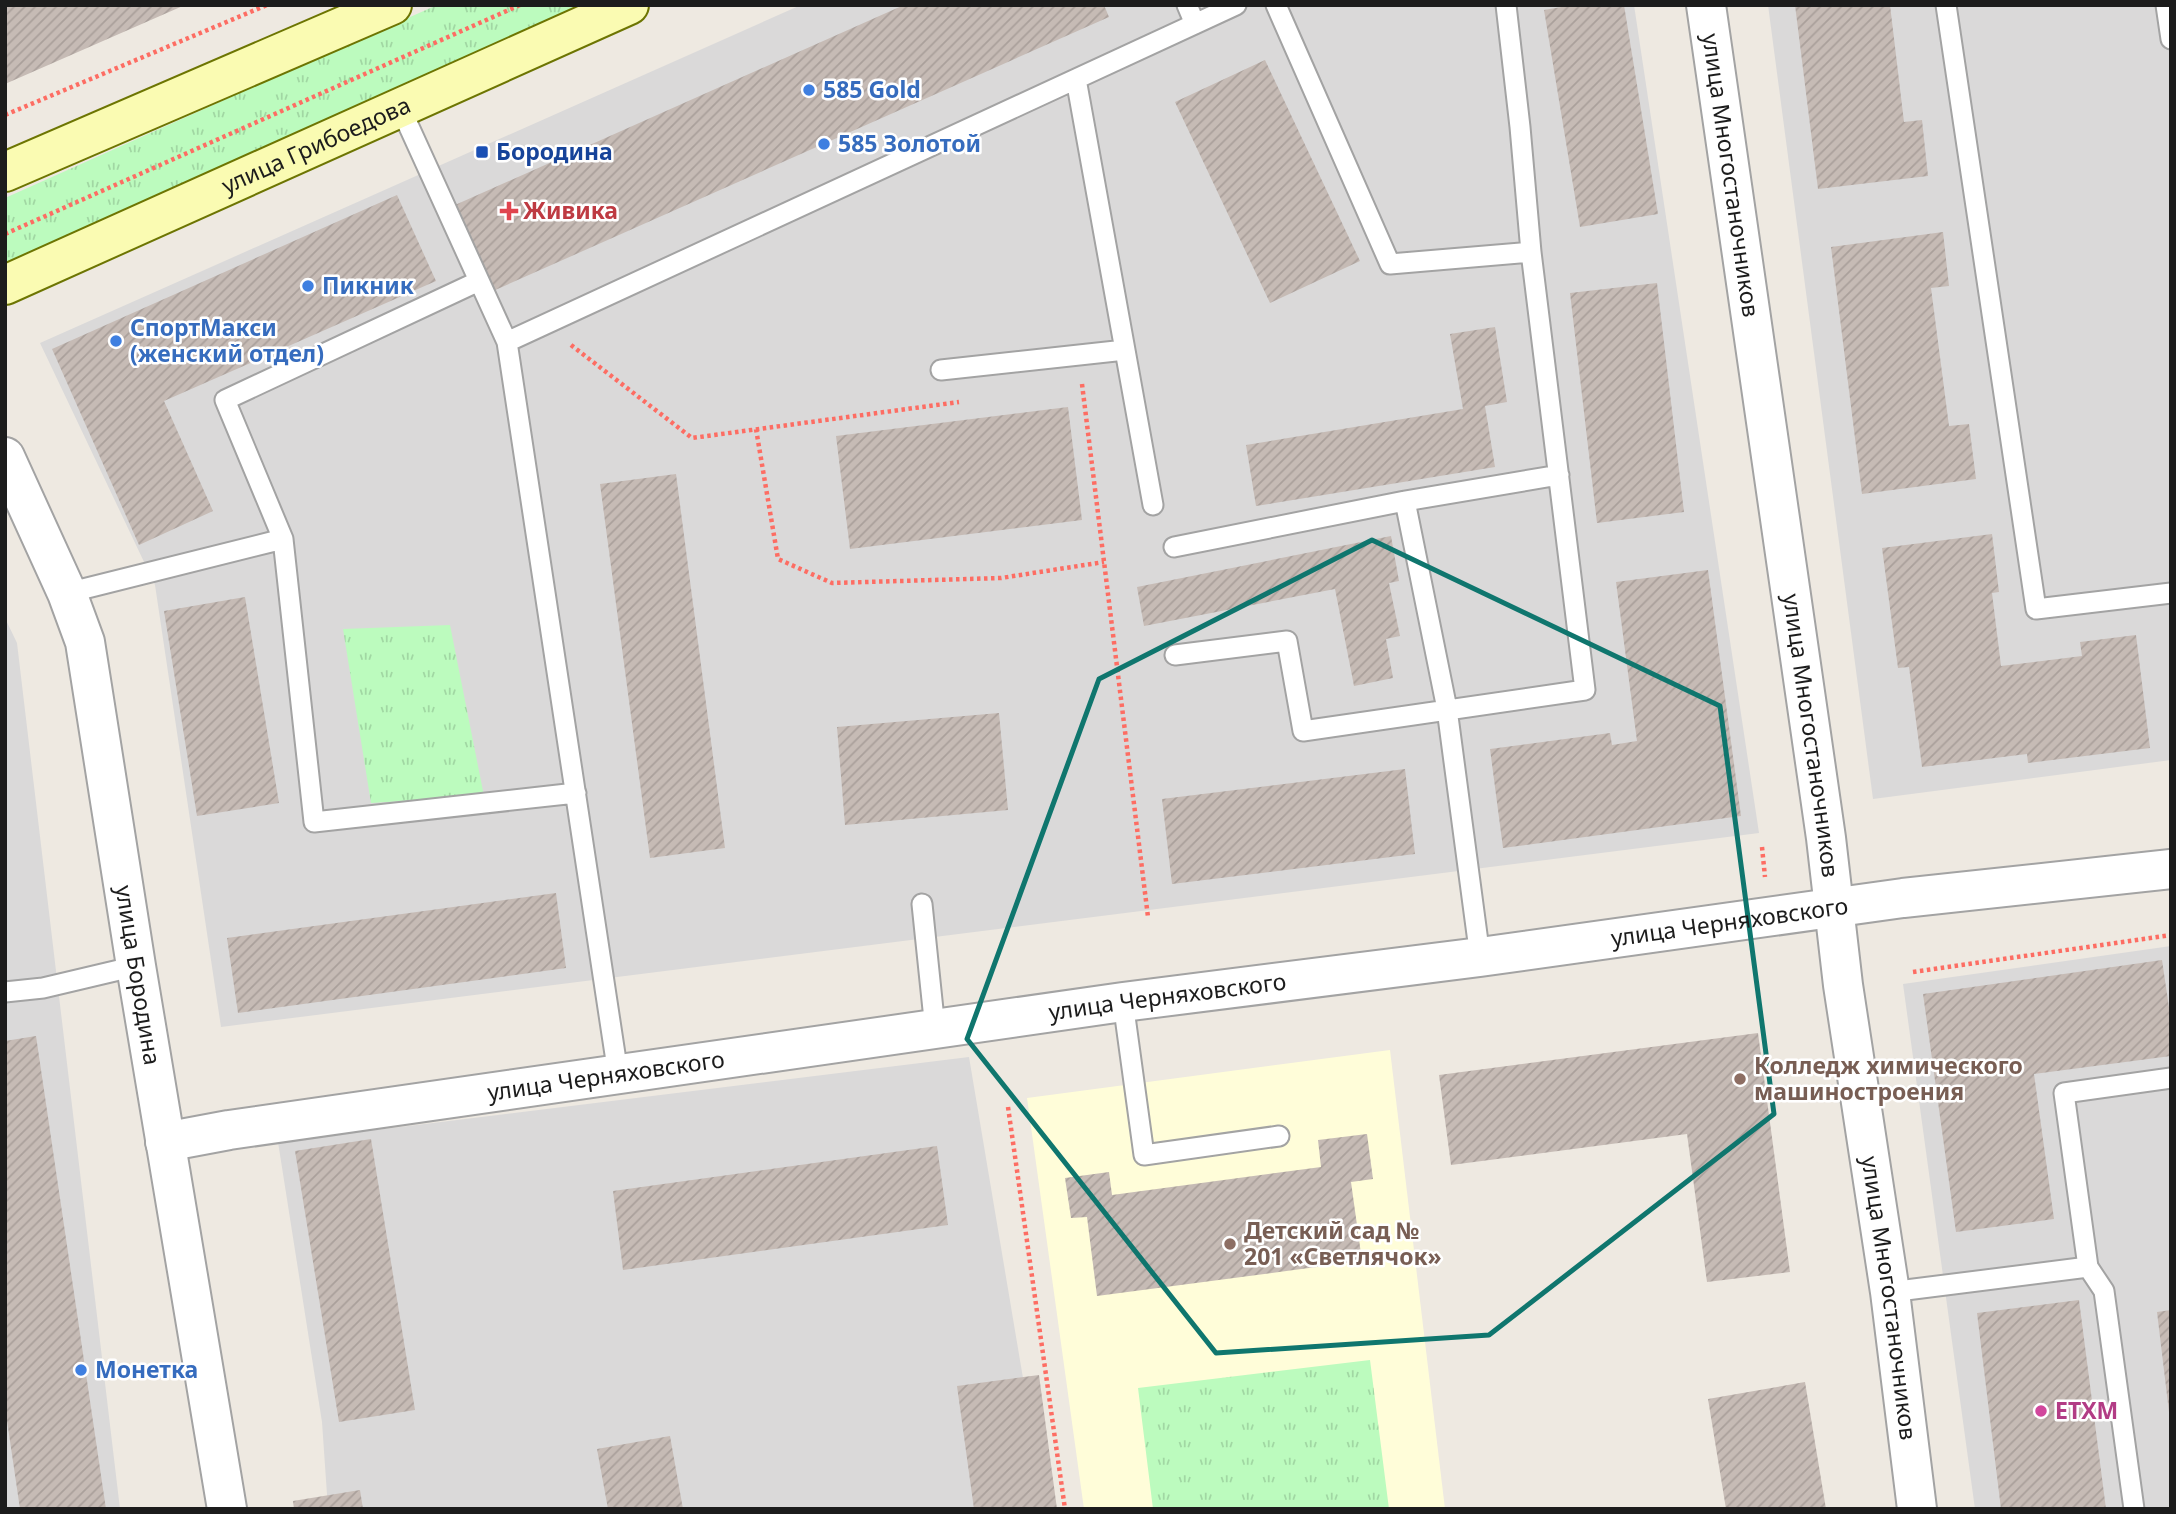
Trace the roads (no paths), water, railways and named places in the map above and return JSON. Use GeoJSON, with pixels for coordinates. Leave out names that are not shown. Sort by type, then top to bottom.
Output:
{"type":"FeatureCollection","features":[{"type":"Feature","properties":{"kind":"main road","name":"улица Грибоедова"},"geometry":{"type":"LineString","coordinates":[[5,285],[629,5]]}},
{"type":"Feature","properties":{"kind":"main road"},"geometry":{"type":"LineString","coordinates":[[5,172],[383,7]]}},
{"type":"Feature","properties":{"kind":"street","name":"улица Многостаночников"},"geometry":{"type":"LineString","coordinates":[[1706,5],[1836,909],[1843,985],[1890,1292],[1917,1509]]}},
{"type":"Feature","properties":{"kind":"street","name":"улица Бородина"},"geometry":{"type":"LineString","coordinates":[[5,457],[67,593],[85,642],[227,1509]]}},
{"type":"Feature","properties":{"kind":"street","name":"улица Черняховского"},"geometry":{"type":"LineString","coordinates":[[165,1142],[229,1130],[1123,1002],[1480,957],[1903,898],[2171,869]]}},
{"type":"Feature","properties":{"kind":"lane"},"geometry":{"type":"LineString","coordinates":[[1186,5],[1195,24]]}},
{"type":"Feature","properties":{"kind":"lane"},"geometry":{"type":"LineString","coordinates":[[507,342],[1236,5]]}},
{"type":"Feature","properties":{"kind":"lane"},"geometry":{"type":"LineString","coordinates":[[1276,5],[1390,264],[1531,252]]}},
{"type":"Feature","properties":{"kind":"lane"},"geometry":{"type":"LineString","coordinates":[[1175,656],[1287,641],[1303,731],[1584,690],[1531,252],[1506,5]]}},
{"type":"Feature","properties":{"kind":"lane"},"geometry":{"type":"LineString","coordinates":[[1946,5],[2036,609],[2171,593]]}},
{"type":"Feature","properties":{"kind":"lane"},"geometry":{"type":"LineString","coordinates":[[2166,5],[2171,39]]}},
{"type":"Feature","properties":{"kind":"lane"},"geometry":{"type":"LineString","coordinates":[[1076,79],[1153,505]]}},
{"type":"Feature","properties":{"kind":"lane"},"geometry":{"type":"LineString","coordinates":[[400,107],[507,342],[618,1074]]}},
{"type":"Feature","properties":{"kind":"lane"},"geometry":{"type":"LineString","coordinates":[[479,281],[225,400],[282,539],[314,822],[576,793]]}},
{"type":"Feature","properties":{"kind":"lane"},"geometry":{"type":"LineString","coordinates":[[941,369],[1125,349]]}},
{"type":"Feature","properties":{"kind":"lane"},"geometry":{"type":"LineString","coordinates":[[1174,547],[1405,501],[1559,475]]}},
{"type":"Feature","properties":{"kind":"lane"},"geometry":{"type":"LineString","coordinates":[[1405,501],[1447,709],[1480,957]]}},
{"type":"Feature","properties":{"kind":"lane"},"geometry":{"type":"LineString","coordinates":[[67,593],[282,539]]}},
{"type":"Feature","properties":{"kind":"lane"},"geometry":{"type":"LineString","coordinates":[[922,904],[935,1029]]}},
{"type":"Feature","properties":{"kind":"lane"},"geometry":{"type":"LineString","coordinates":[[5,992],[43,988],[136,965]]}},
{"type":"Feature","properties":{"kind":"lane"},"geometry":{"type":"LineString","coordinates":[[1123,1002],[1144,1155],[1279,1136]]}},
{"type":"Feature","properties":{"kind":"lane"},"geometry":{"type":"LineString","coordinates":[[2134,1509],[2105,1291],[2088,1267],[2064,1093],[2171,1078]]}},
{"type":"Feature","properties":{"kind":"lane"},"geometry":{"type":"LineString","coordinates":[[1890,1292],[2088,1267]]}},
{"type":"Feature","properties":{"kind":"place","name":"585 Gold"},"geometry":{"type":"Point","coordinates":[809,90]}},
{"type":"Feature","properties":{"kind":"place","name":"585 Золотой"},"geometry":{"type":"Point","coordinates":[824,144]}},
{"type":"Feature","properties":{"kind":"place","name":"Бородина"},"geometry":{"type":"Point","coordinates":[482,152]}},
{"type":"Feature","properties":{"kind":"place","name":"Живика"},"geometry":{"type":"Point","coordinates":[509,211]}},
{"type":"Feature","properties":{"kind":"place","name":"Пикник"},"geometry":{"type":"Point","coordinates":[308,286]}},
{"type":"Feature","properties":{"kind":"place","name":"СпортМакси (женский отдел)"},"geometry":{"type":"Point","coordinates":[116,341]}},
{"type":"Feature","properties":{"kind":"place","name":"Колледж химического машиностроения"},"geometry":{"type":"Point","coordinates":[1740,1079]}},
{"type":"Feature","properties":{"kind":"place","name":"Детский сад № 201 «Светлячок»"},"geometry":{"type":"Point","coordinates":[1230,1244]}},
{"type":"Feature","properties":{"kind":"place","name":"Монетка"},"geometry":{"type":"Point","coordinates":[81,1370]}},
{"type":"Feature","properties":{"kind":"place","name":"ЕТХМ"},"geometry":{"type":"Point","coordinates":[2041,1411]}}]}
